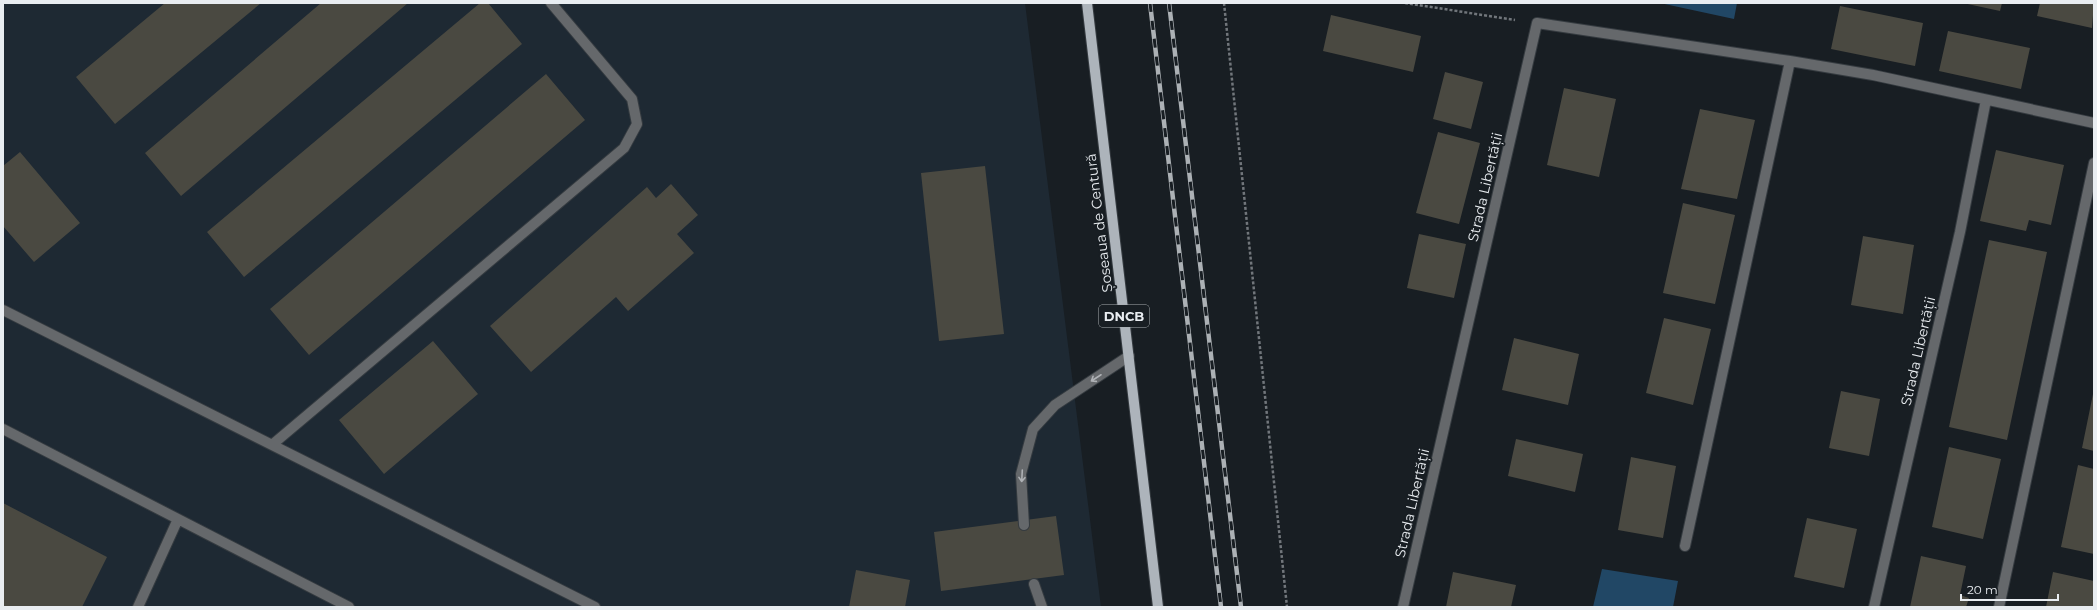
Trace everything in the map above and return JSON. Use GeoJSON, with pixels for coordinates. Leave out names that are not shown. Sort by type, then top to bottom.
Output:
{"type":"FeatureCollection","features":[{"type":"Feature","properties":{"kind":"main road","name":"Șoseaua de Centură"},"geometry":{"type":"LineString","coordinates":[[1087,3],[1158,607]]}},
{"type":"Feature","properties":{"kind":"street"},"geometry":{"type":"LineString","coordinates":[[273,444],[624,148],[637,124],[632,99],[550,3]]}},
{"type":"Feature","properties":{"kind":"street"},"geometry":{"type":"LineString","coordinates":[[1537,23],[1790,60],[1873,75],[2094,123]]}},
{"type":"Feature","properties":{"kind":"street","name":"Strada Libertății"},"geometry":{"type":"LineString","coordinates":[[1403,607],[1537,23]]}},
{"type":"Feature","properties":{"kind":"street"},"geometry":{"type":"LineString","coordinates":[[1685,546],[1790,60]]}},
{"type":"Feature","properties":{"kind":"street","name":"Strada Libertății"},"geometry":{"type":"LineString","coordinates":[[1874,607],[1960,232],[1986,100]]}},
{"type":"Feature","properties":{"kind":"street"},"geometry":{"type":"LineString","coordinates":[[1999,607],[2094,163]]}},
{"type":"Feature","properties":{"kind":"street"},"geometry":{"type":"LineString","coordinates":[[3,310],[273,444],[595,607]]}},
{"type":"Feature","properties":{"kind":"street"},"geometry":{"type":"LineString","coordinates":[[1024,525],[1021,474],[1033,429],[1056,404],[1129,356]]}},
{"type":"Feature","properties":{"kind":"street"},"geometry":{"type":"LineString","coordinates":[[3,429],[349,607]]}},
{"type":"Feature","properties":{"kind":"street"},"geometry":{"type":"LineString","coordinates":[[138,607],[178,520]]}},
{"type":"Feature","properties":{"kind":"street"},"geometry":{"type":"LineString","coordinates":[[1034,584],[1042,607]]}},
{"type":"Feature","properties":{"kind":"path"},"geometry":{"type":"LineString","coordinates":[[1224,3],[1287,607]]}},
{"type":"Feature","properties":{"kind":"path"},"geometry":{"type":"LineString","coordinates":[[1405,3],[1537,23]]}},
{"type":"Feature","properties":{"kind":"shaded area"},"geometry":{"type":"Polygon","coordinates":[[[3,3],[1025,3],[1101,607],[3,607],[3,3]]]}},
{"type":"Feature","properties":{"kind":"shaded area"},"geometry":{"type":"Polygon","coordinates":[[[1660,3],[1737,3],[1734,19],[1660,3]]]}},
{"type":"Feature","properties":{"kind":"shaded area"},"geometry":{"type":"Polygon","coordinates":[[[1602,569],[1678,581],[1673,607],[1593,607],[1602,569]]]}},
{"type":"Feature","properties":{"kind":"building"},"geometry":{"type":"Polygon","coordinates":[[[165,3],[261,3],[115,124],[76,77],[165,3]]]}},
{"type":"Feature","properties":{"kind":"building"},"geometry":{"type":"Polygon","coordinates":[[[321,3],[408,3],[181,196],[145,153],[321,3]]]}},
{"type":"Feature","properties":{"kind":"building"},"geometry":{"type":"Polygon","coordinates":[[[480,3],[488,3],[522,44],[244,277],[207,232],[480,3]]]}},
{"type":"Feature","properties":{"kind":"building"},"geometry":{"type":"Polygon","coordinates":[[[1963,3],[2002,3],[2000,11],[1963,3]]]}},
{"type":"Feature","properties":{"kind":"building"},"geometry":{"type":"Polygon","coordinates":[[[2040,3],[2094,3],[2092,28],[2037,16],[2040,3]]]}},
{"type":"Feature","properties":{"kind":"building"},"geometry":{"type":"Polygon","coordinates":[[[1840,6],[1923,23],[1915,66],[1831,49],[1840,6]]]}},
{"type":"Feature","properties":{"kind":"building"},"geometry":{"type":"Polygon","coordinates":[[[1331,15],[1421,36],[1413,72],[1323,51],[1331,15]]]}},
{"type":"Feature","properties":{"kind":"building"},"geometry":{"type":"Polygon","coordinates":[[[1948,31],[2030,48],[2021,89],[1939,71],[1948,31]]]}},
{"type":"Feature","properties":{"kind":"building"},"geometry":{"type":"Polygon","coordinates":[[[1445,72],[1483,82],[1471,129],[1433,119],[1445,72]]]}},
{"type":"Feature","properties":{"kind":"building"},"geometry":{"type":"Polygon","coordinates":[[[546,74],[585,120],[309,355],[270,309],[546,74]]]}},
{"type":"Feature","properties":{"kind":"building"},"geometry":{"type":"Polygon","coordinates":[[[1564,88],[1616,99],[1599,177],[1547,165],[1564,88]]]}},
{"type":"Feature","properties":{"kind":"building"},"geometry":{"type":"Polygon","coordinates":[[[1700,109],[1755,120],[1737,199],[1681,189],[1700,109]]]}},
{"type":"Feature","properties":{"kind":"building"},"geometry":{"type":"Polygon","coordinates":[[[1438,132],[1480,143],[1459,224],[1416,213],[1438,132]]]}},
{"type":"Feature","properties":{"kind":"building"},"geometry":{"type":"Polygon","coordinates":[[[1996,150],[2064,165],[2051,225],[2029,220],[2026,231],[1980,221],[1996,150]]]}},
{"type":"Feature","properties":{"kind":"building"},"geometry":{"type":"Polygon","coordinates":[[[20,152],[80,223],[34,262],[3,226],[3,166],[20,152]]]}},
{"type":"Feature","properties":{"kind":"building"},"geometry":{"type":"Polygon","coordinates":[[[985,166],[1004,334],[939,341],[921,173],[985,166]]]}},
{"type":"Feature","properties":{"kind":"building"},"geometry":{"type":"Polygon","coordinates":[[[671,184],[698,215],[677,234],[694,253],[628,311],[616,297],[531,372],[490,326],[647,187],[656,198],[671,184]]]}},
{"type":"Feature","properties":{"kind":"building"},"geometry":{"type":"Polygon","coordinates":[[[1683,203],[1735,215],[1715,304],[1663,293],[1683,203]]]}},
{"type":"Feature","properties":{"kind":"building"},"geometry":{"type":"Polygon","coordinates":[[[1419,234],[1466,244],[1454,298],[1407,288],[1419,234]]]}},
{"type":"Feature","properties":{"kind":"building"},"geometry":{"type":"Polygon","coordinates":[[[1863,236],[1914,245],[1903,314],[1851,305],[1863,236]]]}},
{"type":"Feature","properties":{"kind":"building"},"geometry":{"type":"Polygon","coordinates":[[[1989,240],[2047,252],[2007,440],[1949,427],[1989,240]]]}},
{"type":"Feature","properties":{"kind":"building"},"geometry":{"type":"Polygon","coordinates":[[[1664,318],[1711,329],[1693,405],[1646,393],[1664,318]]]}},
{"type":"Feature","properties":{"kind":"building"},"geometry":{"type":"Polygon","coordinates":[[[1514,338],[1579,354],[1568,405],[1502,390],[1514,338]]]}},
{"type":"Feature","properties":{"kind":"building"},"geometry":{"type":"Polygon","coordinates":[[[433,341],[478,394],[384,474],[339,420],[433,341]]]}},
{"type":"Feature","properties":{"kind":"building"},"geometry":{"type":"Polygon","coordinates":[[[1841,391],[1880,399],[1869,456],[1829,448],[1841,391]]]}},
{"type":"Feature","properties":{"kind":"building"},"geometry":{"type":"Polygon","coordinates":[[[2094,394],[2094,451],[2082,448],[2094,394]]]}},
{"type":"Feature","properties":{"kind":"building"},"geometry":{"type":"Polygon","coordinates":[[[1516,439],[1583,454],[1575,492],[1508,476],[1516,439]]]}},
{"type":"Feature","properties":{"kind":"building"},"geometry":{"type":"Polygon","coordinates":[[[1949,447],[2001,459],[1983,539],[1932,527],[1949,447]]]}},
{"type":"Feature","properties":{"kind":"building"},"geometry":{"type":"Polygon","coordinates":[[[1631,457],[1676,466],[1663,538],[1618,530],[1631,457]]]}},
{"type":"Feature","properties":{"kind":"building"},"geometry":{"type":"Polygon","coordinates":[[[2078,465],[2094,469],[2094,554],[2061,547],[2078,465]]]}},
{"type":"Feature","properties":{"kind":"building"},"geometry":{"type":"Polygon","coordinates":[[[3,503],[107,557],[82,607],[3,607],[3,503]]]}},
{"type":"Feature","properties":{"kind":"building"},"geometry":{"type":"Polygon","coordinates":[[[1056,516],[1064,575],[941,591],[934,532],[1056,516]]]}},
{"type":"Feature","properties":{"kind":"building"},"geometry":{"type":"Polygon","coordinates":[[[1807,518],[1857,529],[1844,588],[1794,577],[1807,518]]]}},
{"type":"Feature","properties":{"kind":"building"},"geometry":{"type":"Polygon","coordinates":[[[1921,556],[1966,566],[1960,595],[1969,598],[1966,607],[1910,607],[1921,556]]]}},
{"type":"Feature","properties":{"kind":"building"},"geometry":{"type":"Polygon","coordinates":[[[856,570],[910,580],[905,607],[849,607],[856,570]]]}},
{"type":"Feature","properties":{"kind":"building"},"geometry":{"type":"Polygon","coordinates":[[[1453,572],[1516,585],[1511,607],[1446,607],[1453,572]]]}},
{"type":"Feature","properties":{"kind":"building"},"geometry":{"type":"Polygon","coordinates":[[[2053,572],[2094,581],[2094,607],[2046,607],[2053,572]]]}},
{"type":"Feature","properties":{"kind":"railway"},"geometry":{"type":"LineString","coordinates":[[1150,3],[1221,607]]}},
{"type":"Feature","properties":{"kind":"railway"},"geometry":{"type":"LineString","coordinates":[[1169,3],[1241,607]]}}]}
